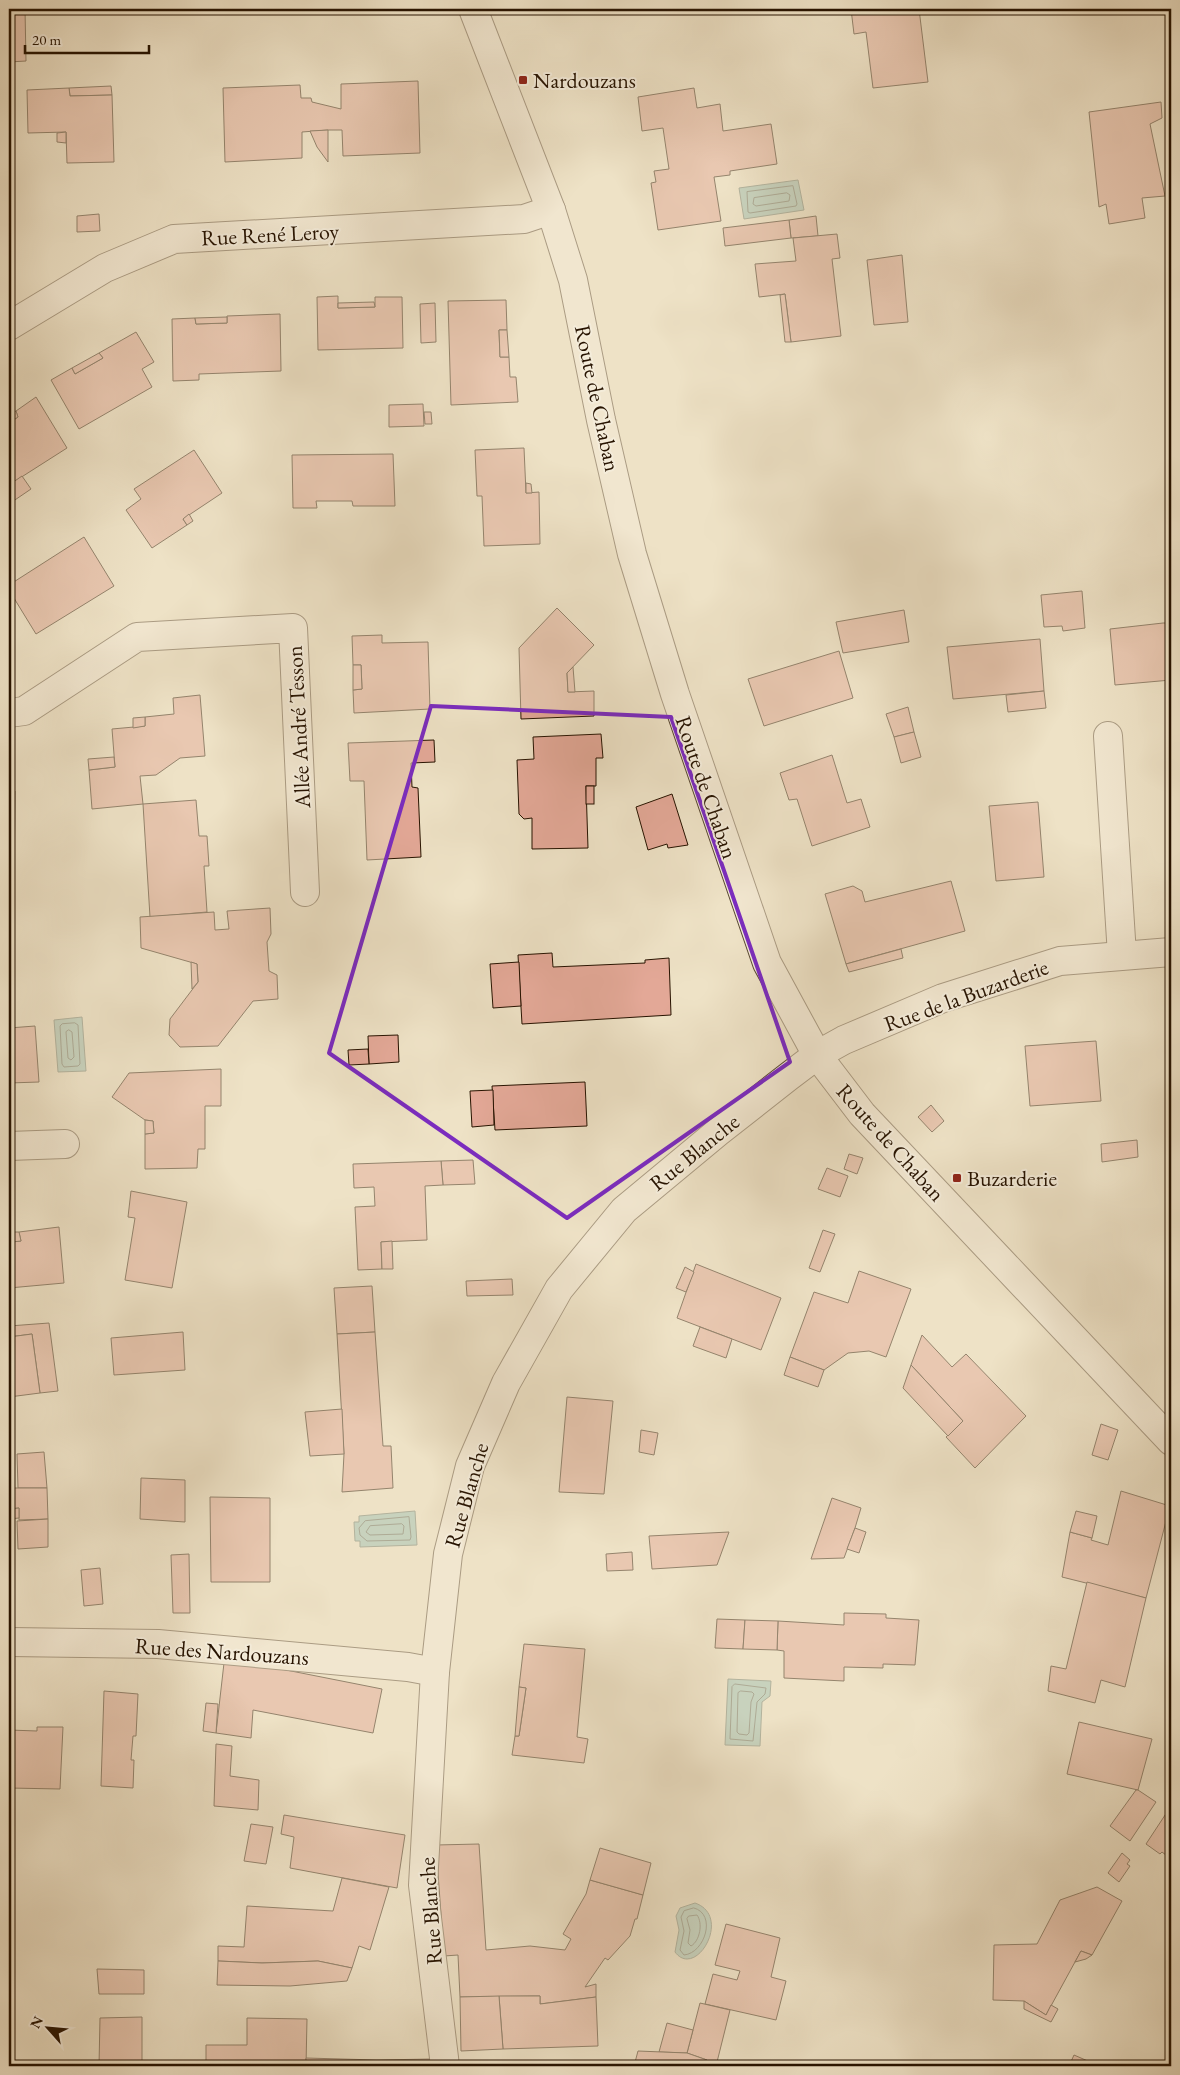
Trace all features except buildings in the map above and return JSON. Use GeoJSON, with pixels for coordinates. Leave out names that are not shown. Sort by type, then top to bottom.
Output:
{"type":"FeatureCollection","features":[{"type":"Feature","properties":{"kind":"street","name":"Route de Chaban"},"geometry":{"type":"LineString","coordinates":[[472,9],[551,210],[574,280],[601,420],[632,554],[675,694],[767,963],[817,1055],[862,1114],[1171,1441]]}},
{"type":"Feature","properties":{"kind":"street","name":"Rue René Leroy"},"geometry":{"type":"LineString","coordinates":[[9,326],[105,268],[174,239],[524,219],[551,210]]}},
{"type":"Feature","properties":{"kind":"street","name":"Allée André Tesson"},"geometry":{"type":"LineString","coordinates":[[9,713],[24,711],[137,637],[293,628],[305,892]]}},
{"type":"Feature","properties":{"kind":"street"},"geometry":{"type":"LineString","coordinates":[[1108,736],[1122,956]]}},
{"type":"Feature","properties":{"kind":"street","name":"Rue de la Buzarderie"},"geometry":{"type":"LineString","coordinates":[[817,1055],[844,1040],[943,998],[1060,962],[1171,952]]}},
{"type":"Feature","properties":{"kind":"street","name":"Rue Blanche"},"geometry":{"type":"LineString","coordinates":[[445,2066],[423,1885],[435,1672],[448,1554],[470,1466],[506,1383],[559,1289],[624,1210],[718,1132],[817,1055]]}},
{"type":"Feature","properties":{"kind":"street"},"geometry":{"type":"LineString","coordinates":[[9,1146],[65,1144]]}},
{"type":"Feature","properties":{"kind":"street","name":"Rue des Nardouzans"},"geometry":{"type":"LineString","coordinates":[[9,1642],[158,1644],[408,1667],[435,1672]]}},
{"type":"Feature","properties":{"kind":"highlighted area"},"geometry":{"type":"Polygon","coordinates":[[[431,706],[671,717],[790,1062],[567,1218],[329,1053],[431,706]]]}},
{"type":"Feature","properties":{"kind":"water"},"geometry":{"type":"Polygon","coordinates":[[[798,180],[804,210],[744,219],[739,188],[798,180]]]}},
{"type":"Feature","properties":{"kind":"water"},"geometry":{"type":"Polygon","coordinates":[[[82,1017],[86,1071],[58,1072],[54,1020],[82,1017]]]}},
{"type":"Feature","properties":{"kind":"water"},"geometry":{"type":"Polygon","coordinates":[[[415,1511],[417,1545],[360,1547],[360,1541],[355,1541],[354,1522],[359,1522],[359,1516],[415,1511]]]}},
{"type":"Feature","properties":{"kind":"water"},"geometry":{"type":"Polygon","coordinates":[[[728,1679],[771,1681],[770,1696],[762,1702],[760,1746],[725,1745],[728,1679]]]}},
{"type":"Feature","properties":{"kind":"water"},"geometry":{"type":"Polygon","coordinates":[[[695,1903],[706,1910],[711,1920],[711,1932],[701,1952],[692,1958],[683,1958],[675,1952],[679,1930],[676,1916],[680,1908],[695,1903]]]}},
{"type":"Feature","properties":{"kind":"place","name":"Nardouzans"},"geometry":{"type":"Point","coordinates":[523,80]}},
{"type":"Feature","properties":{"kind":"place","name":"Buzarderie"},"geometry":{"type":"Point","coordinates":[957,1178]}}]}
